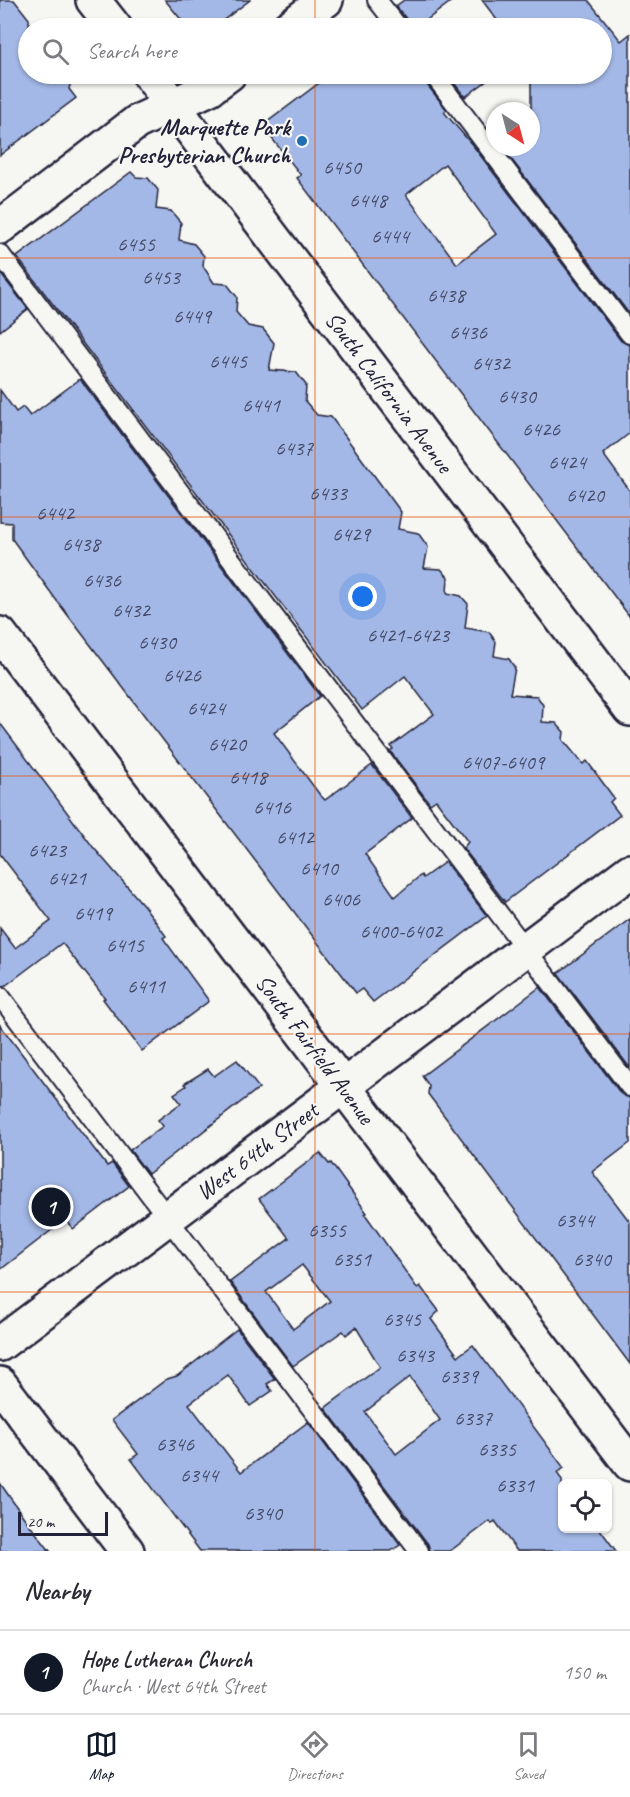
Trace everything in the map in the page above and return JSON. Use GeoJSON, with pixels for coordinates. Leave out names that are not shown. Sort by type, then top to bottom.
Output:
{"type":"FeatureCollection","features":[{"type":"Feature","properties":{"kind":"street"},"geometry":{"type":"LineString","coordinates":[[93,0],[107,18]]}},
{"type":"Feature","properties":{"kind":"street"},"geometry":{"type":"LineString","coordinates":[[302,18],[326,0]]}},
{"type":"Feature","properties":{"kind":"street","name":"South California Avenue"},"geometry":{"type":"LineString","coordinates":[[157,84],[630,710]]}},
{"type":"Feature","properties":{"kind":"street"},"geometry":{"type":"LineString","coordinates":[[0,227],[137,122],[215,84]]}},
{"type":"Feature","properties":{"kind":"street","name":"South Fairfield Avenue"},"geometry":{"type":"LineString","coordinates":[[0,634],[630,1464]]}},
{"type":"Feature","properties":{"kind":"street","name":"West 64th Street"},"geometry":{"type":"LineString","coordinates":[[0,1344],[630,871]]}},
{"type":"Feature","properties":{"kind":"street"},"geometry":{"type":"LineString","coordinates":[[0,1383],[127,1551]]}},
{"type":"Feature","properties":{"kind":"lane"},"geometry":{"type":"LineString","coordinates":[[377,0],[391,18]]}},
{"type":"Feature","properties":{"kind":"lane"},"geometry":{"type":"LineString","coordinates":[[441,84],[630,334]]}},
{"type":"Feature","properties":{"kind":"lane"},"geometry":{"type":"LineString","coordinates":[[0,254],[630,1087]]}},
{"type":"Feature","properties":{"kind":"lane"},"geometry":{"type":"LineString","coordinates":[[0,996],[419,1551]]}},
{"type":"Feature","properties":{"kind":"building"},"geometry":{"type":"Polygon","coordinates":[[[0,0],[14,0],[28,18],[18,18],[18,84],[70,84],[69,89],[76,98],[0,155],[0,0]]]}},
{"type":"Feature","properties":{"kind":"building"},"geometry":{"type":"Polygon","coordinates":[[[165,0],[250,0],[226,18],[180,18],[165,0]]]}},
{"type":"Feature","properties":{"kind":"building"},"geometry":{"type":"Polygon","coordinates":[[[404,0],[453,0],[429,18],[406,18],[396,6],[404,0]]]}},
{"type":"Feature","properties":{"kind":"building"},"geometry":{"type":"Polygon","coordinates":[[[482,0],[588,0],[602,18],[496,18],[482,0]]]}},
{"type":"Feature","properties":{"kind":"building"},"geometry":{"type":"Polygon","coordinates":[[[612,30],[621,41],[630,34],[630,315],[509,156],[540,156],[540,102],[531,102],[531,84],[612,84],[612,30]]]}},
{"type":"Feature","properties":{"kind":"building"},"geometry":{"type":"Polygon","coordinates":[[[318,84],[426,84],[447,110],[444,112],[474,147],[621,341],[630,345],[630,433],[603,454],[630,491],[630,617],[297,178],[301,175],[262,126],[318,84]],[[445,164],[406,195],[457,264],[496,234],[445,164]]]}},
{"type":"Feature","properties":{"kind":"building"},"geometry":{"type":"Polygon","coordinates":[[[455,84],[483,84],[465,97],[455,84]]]}},
{"type":"Feature","properties":{"kind":"building"},"geometry":{"type":"Polygon","coordinates":[[[131,172],[136,177],[148,178],[158,190],[156,209],[171,211],[181,223],[179,240],[194,244],[204,256],[203,266],[214,283],[227,284],[237,297],[236,312],[248,326],[263,329],[274,343],[269,370],[296,372],[306,385],[305,401],[317,415],[331,417],[401,512],[398,529],[418,533],[428,547],[424,568],[441,569],[448,577],[447,593],[461,596],[468,604],[465,628],[489,632],[496,642],[494,656],[509,659],[515,668],[510,694],[537,696],[543,705],[542,722],[556,723],[564,732],[563,740],[583,764],[587,761],[614,798],[610,802],[620,815],[505,902],[463,848],[468,842],[436,800],[430,804],[390,751],[393,749],[391,746],[434,714],[405,676],[362,710],[17,257],[131,172]]]}},
{"type":"Feature","properties":{"kind":"building"},"geometry":{"type":"Polygon","coordinates":[[[0,273],[28,309],[0,331],[0,273]]]}},
{"type":"Feature","properties":{"kind":"building"},"geometry":{"type":"Polygon","coordinates":[[[80,379],[320,696],[274,733],[320,795],[325,800],[372,765],[412,818],[365,854],[395,897],[421,875],[423,878],[445,862],[487,916],[373,1002],[362,989],[356,993],[54,597],[12,539],[12,523],[0,522],[0,390],[16,412],[23,407],[30,416],[80,379]]]}},
{"type":"Feature","properties":{"kind":"building"},"geometry":{"type":"Polygon","coordinates":[[[0,723],[93,847],[145,907],[166,936],[163,938],[209,1001],[142,1051],[103,999],[105,998],[62,943],[5,986],[0,985],[0,928],[15,948],[51,921],[0,854],[0,723]]]}},
{"type":"Feature","properties":{"kind":"building"},"geometry":{"type":"Polygon","coordinates":[[[630,919],[630,1068],[558,973],[630,919]]]}},
{"type":"Feature","properties":{"kind":"building"},"geometry":{"type":"Polygon","coordinates":[[[540,987],[621,1094],[630,1098],[630,1143],[592,1172],[630,1222],[630,1364],[428,1094],[429,1086],[422,1076],[540,987]]]}},
{"type":"Feature","properties":{"kind":"building"},"geometry":{"type":"Polygon","coordinates":[[[0,1025],[107,1166],[112,1163],[129,1186],[73,1229],[66,1219],[0,1270],[0,1025]]]}},
{"type":"Feature","properties":{"kind":"building"},"geometry":{"type":"Polygon","coordinates":[[[237,1060],[259,1088],[148,1174],[130,1150],[163,1126],[158,1120],[181,1103],[174,1094],[186,1086],[184,1084],[208,1069],[214,1076],[237,1060]]]}},
{"type":"Feature","properties":{"kind":"building"},"geometry":{"type":"Polygon","coordinates":[[[320,1153],[329,1164],[331,1163],[367,1213],[365,1214],[417,1288],[420,1286],[439,1311],[431,1319],[458,1356],[473,1345],[564,1468],[557,1473],[561,1479],[558,1479],[558,1533],[603,1533],[616,1551],[517,1551],[495,1521],[492,1524],[490,1521],[450,1551],[430,1551],[428,1544],[325,1408],[380,1367],[356,1327],[346,1335],[343,1331],[293,1366],[230,1282],[289,1238],[259,1199],[320,1153]],[[302,1265],[266,1292],[293,1329],[330,1301],[302,1265]],[[410,1377],[365,1412],[396,1454],[440,1420],[410,1377]]]}},
{"type":"Feature","properties":{"kind":"building"},"geometry":{"type":"Polygon","coordinates":[[[237,1329],[275,1379],[267,1384],[272,1391],[250,1406],[228,1375],[189,1404],[241,1472],[308,1422],[400,1545],[391,1551],[200,1551],[131,1459],[138,1454],[112,1420],[167,1379],[177,1376],[237,1329]]]}},
{"type":"Feature","properties":{"kind":"building"},"geometry":{"type":"Polygon","coordinates":[[[0,1483],[25,1519],[50,1551],[0,1551],[0,1483]]]}},
{"type":"Feature","properties":{"kind":"place","name":"Marquette Park Presbyterian Church"},"geometry":{"type":"Point","coordinates":[302,141]}},
{"type":"Feature","properties":{"kind":"place","name":"Hope Lutheran Church"},"geometry":{"type":"Point","coordinates":[51,1207]}}]}
